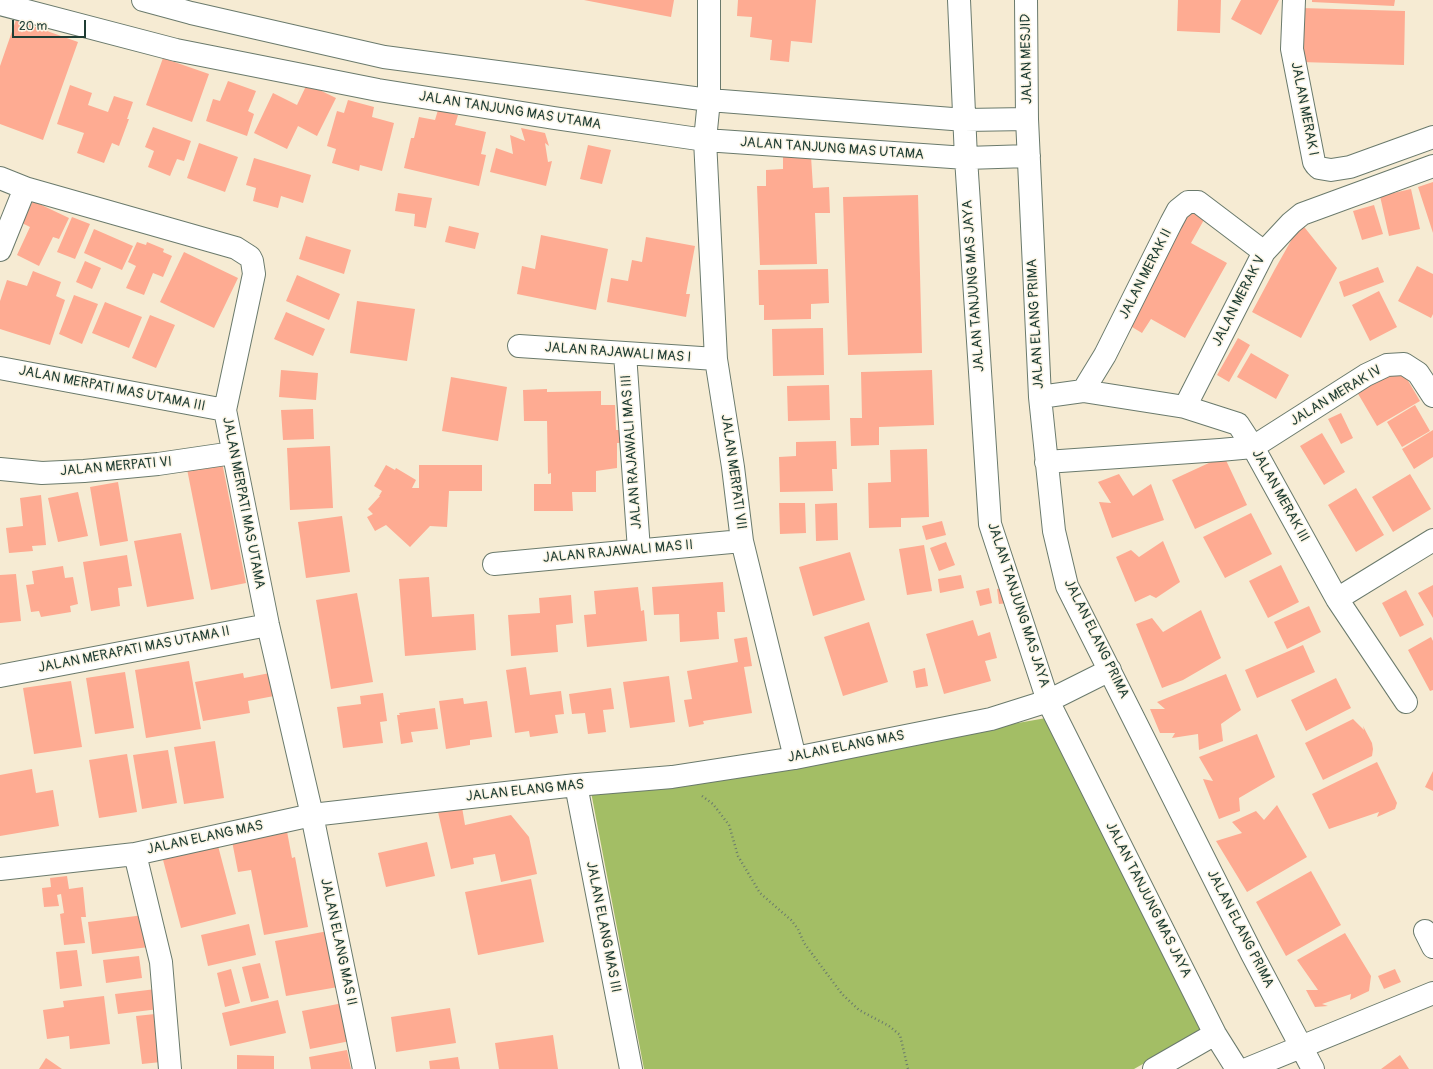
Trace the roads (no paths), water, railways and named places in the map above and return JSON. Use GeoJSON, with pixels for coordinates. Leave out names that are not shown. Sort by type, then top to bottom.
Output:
{"type":"FeatureCollection","features":[{"type":"Feature","properties":{"kind":"street"},"geometry":{"type":"LineString","coordinates":[[143,0],[192,7],[384,57],[708,100],[965,120],[1027,119]]}},
{"type":"Feature","properties":{"kind":"street","name":"JALAN MERPATI VII"},"geometry":{"type":"LineString","coordinates":[[709,0],[708,100],[705,140],[716,359],[733,467],[742,541],[795,758]]}},
{"type":"Feature","properties":{"kind":"street","name":"JALAN TANJUNG MAS JAYA"},"geometry":{"type":"LineString","coordinates":[[959,0],[966,158],[990,524],[1054,698],[1215,1034],[1237,1069]]}},
{"type":"Feature","properties":{"kind":"street","name":"JALAN MESJID"},"geometry":{"type":"LineString","coordinates":[[1026,0],[1027,119]]}},
{"type":"Feature","properties":{"kind":"street"},"geometry":{"type":"LineString","coordinates":[[1026,30],[1040,0]]}},
{"type":"Feature","properties":{"kind":"street","name":"JALAN MERAK I"},"geometry":{"type":"LineString","coordinates":[[1294,0],[1292,49],[1316,166],[1331,170],[1350,167],[1433,137]]}},
{"type":"Feature","properties":{"kind":"street","name":"JALAN TANJUNG MAS UTAMA"},"geometry":{"type":"LineString","coordinates":[[0,4],[176,50],[371,89],[705,140],[966,158],[1029,156]]}},
{"type":"Feature","properties":{"kind":"street","name":"JALAN ELANG PRIMA"},"geometry":{"type":"LineString","coordinates":[[1027,119],[1040,397],[1054,531],[1067,586],[1252,954],[1300,1048],[1313,1069]]}},
{"type":"Feature","properties":{"kind":"street","name":"JALAN MERAK V"},"geometry":{"type":"LineString","coordinates":[[1185,408],[1264,252],[1297,218],[1312,210],[1433,166]]}},
{"type":"Feature","properties":{"kind":"street","name":"JALAN MERPATI MAS UTAMA"},"geometry":{"type":"LineString","coordinates":[[0,178],[25,188],[236,248],[250,257],[252,261],[254,274],[225,410],[232,453],[268,625],[312,815]]}},
{"type":"Feature","properties":{"kind":"street"},"geometry":{"type":"LineString","coordinates":[[0,250],[25,188]]}},
{"type":"Feature","properties":{"kind":"street","name":"JALAN MERAK II"},"geometry":{"type":"LineString","coordinates":[[1083,391],[1105,355],[1178,210],[1188,202],[1198,202],[1264,252]]}},
{"type":"Feature","properties":{"kind":"street","name":"JALAN RAJAWALI MAS I"},"geometry":{"type":"LineString","coordinates":[[519,346],[716,359]]}},
{"type":"Feature","properties":{"kind":"street","name":"JALAN RAJAWALI MAS III"},"geometry":{"type":"LineString","coordinates":[[625,354],[639,550]]}},
{"type":"Feature","properties":{"kind":"street","name":"JALAN MERAK IV"},"geometry":{"type":"LineString","coordinates":[[1253,447],[1366,375],[1387,365],[1404,364],[1418,373],[1433,396]]}},
{"type":"Feature","properties":{"kind":"street","name":"JALAN MERPATI MAS UTAMA III"},"geometry":{"type":"LineString","coordinates":[[0,368],[225,410]]}},
{"type":"Feature","properties":{"kind":"street"},"geometry":{"type":"LineString","coordinates":[[1040,397],[1083,391]]}},
{"type":"Feature","properties":{"kind":"street","name":"JALAN MERAK III"},"geometry":{"type":"LineString","coordinates":[[1083,391],[1185,408],[1238,424],[1253,447],[1337,599],[1406,702]]}},
{"type":"Feature","properties":{"kind":"street"},"geometry":{"type":"LineString","coordinates":[[1046,462],[1253,447]]}},
{"type":"Feature","properties":{"kind":"street","name":"JALAN MERPATI VI"},"geometry":{"type":"LineString","coordinates":[[0,469],[42,473],[84,471],[158,464],[232,453]]}},
{"type":"Feature","properties":{"kind":"street"},"geometry":{"type":"LineString","coordinates":[[1337,599],[1433,540]]}},
{"type":"Feature","properties":{"kind":"street","name":"JALAN RAJAWALI MAS II"},"geometry":{"type":"LineString","coordinates":[[494,564],[742,541]]}},
{"type":"Feature","properties":{"kind":"street","name":"JALAN MERAPATI MAS UTAMA II"},"geometry":{"type":"LineString","coordinates":[[0,676],[268,625]]}},
{"type":"Feature","properties":{"kind":"street","name":"JALAN ELANG MAS"},"geometry":{"type":"LineString","coordinates":[[0,869],[135,854],[312,815],[576,785],[672,777],[795,758],[991,719],[1054,698],[1110,670]]}},
{"type":"Feature","properties":{"kind":"street","name":"JALAN ELANG MAS III"},"geometry":{"type":"LineString","coordinates":[[576,785],[631,1069]]}},
{"type":"Feature","properties":{"kind":"street","name":"JALAN ELANG MAS II"},"geometry":{"type":"LineString","coordinates":[[312,815],[364,1069]]}},
{"type":"Feature","properties":{"kind":"street"},"geometry":{"type":"LineString","coordinates":[[135,854],[161,962],[170,1069]]}},
{"type":"Feature","properties":{"kind":"street"},"geometry":{"type":"LineString","coordinates":[[1247,1069],[1433,993]]}},
{"type":"Feature","properties":{"kind":"street"},"geometry":{"type":"LineString","coordinates":[[1154,1069],[1215,1034]]}}]}
